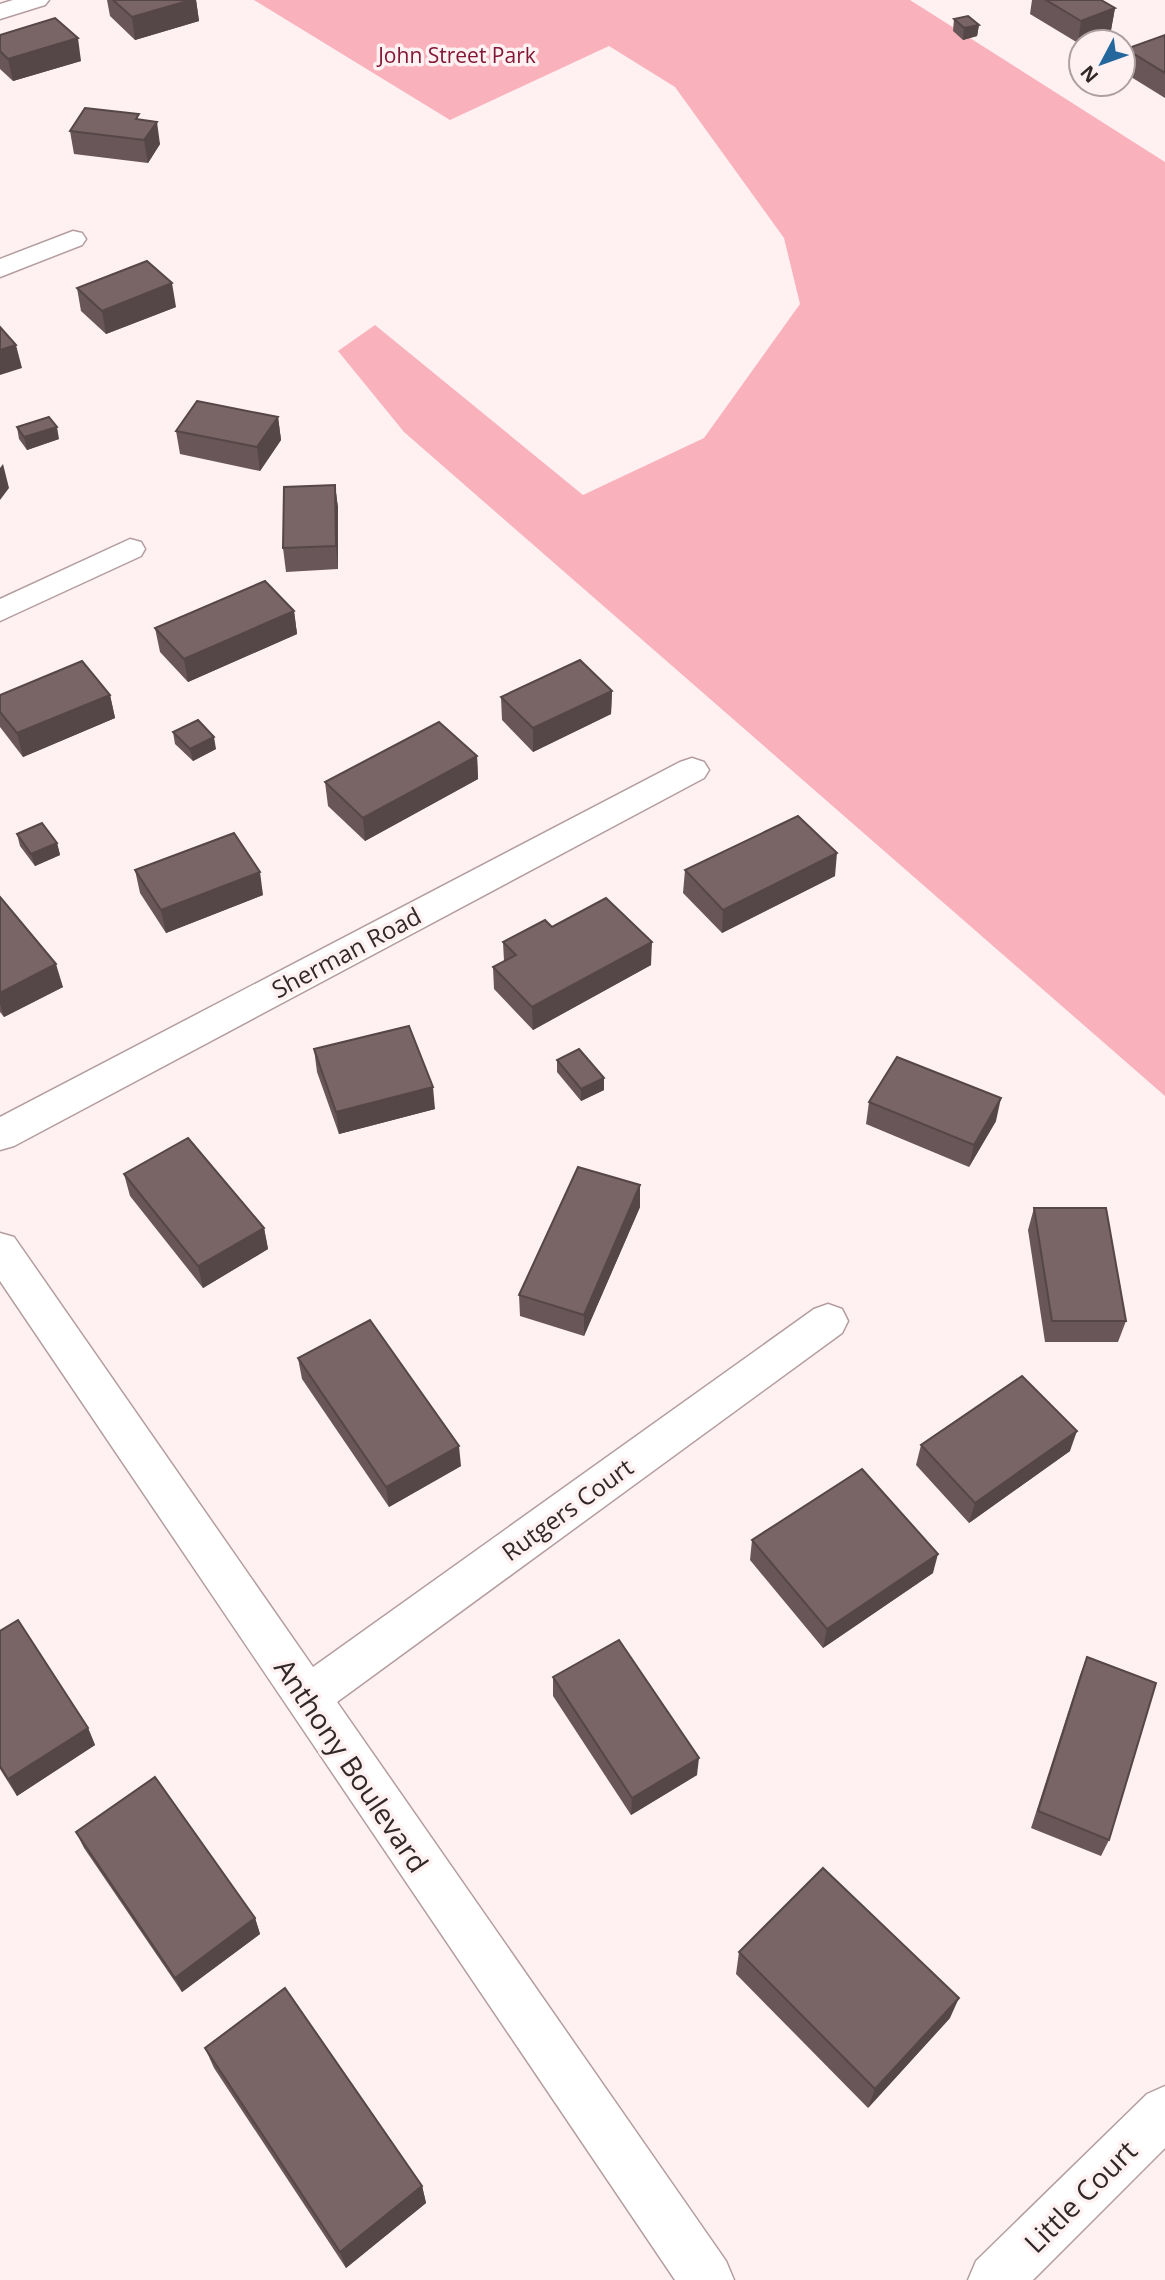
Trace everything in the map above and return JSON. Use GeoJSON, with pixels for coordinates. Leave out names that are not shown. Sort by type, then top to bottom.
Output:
{"type":"FeatureCollection","features":[{"type":"Feature","properties":{"kind":"street"},"geometry":{"type":"LineString","coordinates":[[0,12],[37,0]]}},
{"type":"Feature","properties":{"kind":"street"},"geometry":{"type":"LineString","coordinates":[[0,269],[73,239]]}},
{"type":"Feature","properties":{"kind":"street"},"geometry":{"type":"LineString","coordinates":[[0,611],[130,549]]}},
{"type":"Feature","properties":{"kind":"street","name":"Sherman Road"},"geometry":{"type":"LineString","coordinates":[[0,1135],[692,770]]}},
{"type":"Feature","properties":{"kind":"street","name":"Anthony Boulevard"},"geometry":{"type":"LineString","coordinates":[[0,1249],[707,2280]]}},
{"type":"Feature","properties":{"kind":"street","name":"Rutgers Court"},"geometry":{"type":"LineString","coordinates":[[306,1698],[828,1321]]}},
{"type":"Feature","properties":{"kind":"street","name":"Little Court"},"geometry":{"type":"LineString","coordinates":[[995,2280],[1165,2112]]}},
{"type":"Feature","properties":{"kind":"green space","name":"John Street Park"},"geometry":{"type":"Polygon","coordinates":[[[254,0],[910,0],[1165,162],[1165,1096],[404,432],[338,351],[375,325],[583,495],[704,438],[800,304],[784,238],[675,87],[609,46],[450,120],[254,0]]]}},
{"type":"Feature","properties":{"kind":"building"},"geometry":{"type":"Polygon","coordinates":[[[113,0],[191,0],[132,17],[113,0]]]}},
{"type":"Feature","properties":{"kind":"building"},"geometry":{"type":"Polygon","coordinates":[[[1046,0],[1101,0],[1115,8],[1081,21],[1046,0]]]}},
{"type":"Feature","properties":{"kind":"building"},"geometry":{"type":"Polygon","coordinates":[[[968,16],[979,25],[964,28],[954,19],[968,16]]]}},
{"type":"Feature","properties":{"kind":"building"},"geometry":{"type":"Polygon","coordinates":[[[55,18],[78,38],[8,59],[0,51],[0,35],[55,18]]]}},
{"type":"Feature","properties":{"kind":"building"},"geometry":{"type":"Polygon","coordinates":[[[1165,35],[1165,73],[1137,56],[1137,45],[1165,35]]]}},
{"type":"Feature","properties":{"kind":"building"},"geometry":{"type":"Polygon","coordinates":[[[85,108],[139,114],[136,119],[157,122],[144,140],[70,131],[85,108]]]}},
{"type":"Feature","properties":{"kind":"building"},"geometry":{"type":"Polygon","coordinates":[[[147,261],[172,283],[102,311],[77,288],[147,261]]]}},
{"type":"Feature","properties":{"kind":"building"},"geometry":{"type":"Polygon","coordinates":[[[0,327],[16,345],[0,350],[0,327]]]}},
{"type":"Feature","properties":{"kind":"building"},"geometry":{"type":"Polygon","coordinates":[[[197,401],[278,417],[257,447],[176,431],[197,401]]]}},
{"type":"Feature","properties":{"kind":"building"},"geometry":{"type":"Polygon","coordinates":[[[49,417],[57,427],[24,437],[17,427],[49,417]]]}},
{"type":"Feature","properties":{"kind":"building"},"geometry":{"type":"Polygon","coordinates":[[[335,485],[336,546],[283,548],[284,487],[335,485]]]}},
{"type":"Feature","properties":{"kind":"building"},"geometry":{"type":"Polygon","coordinates":[[[265,581],[294,611],[184,659],[155,628],[265,581]]]}},
{"type":"Feature","properties":{"kind":"building"},"geometry":{"type":"Polygon","coordinates":[[[580,660],[612,691],[533,728],[501,697],[580,660]]]}},
{"type":"Feature","properties":{"kind":"building"},"geometry":{"type":"Polygon","coordinates":[[[82,661],[110,695],[17,733],[0,712],[0,695],[82,661]]]}},
{"type":"Feature","properties":{"kind":"building"},"geometry":{"type":"Polygon","coordinates":[[[198,720],[214,737],[190,749],[173,732],[198,720]]]}},
{"type":"Feature","properties":{"kind":"building"},"geometry":{"type":"Polygon","coordinates":[[[439,722],[477,756],[363,818],[325,782],[439,722]]]}},
{"type":"Feature","properties":{"kind":"building"},"geometry":{"type":"Polygon","coordinates":[[[798,816],[837,853],[723,910],[685,870],[798,816]]]}},
{"type":"Feature","properties":{"kind":"building"},"geometry":{"type":"Polygon","coordinates":[[[42,823],[57,843],[31,854],[17,834],[42,823]]]}},
{"type":"Feature","properties":{"kind":"building"},"geometry":{"type":"Polygon","coordinates":[[[234,833],[260,872],[161,910],[135,870],[234,833]]]}},
{"type":"Feature","properties":{"kind":"building"},"geometry":{"type":"Polygon","coordinates":[[[0,897],[56,964],[0,993],[0,897]]]}},
{"type":"Feature","properties":{"kind":"building"},"geometry":{"type":"Polygon","coordinates":[[[606,898],[652,942],[532,1007],[493,967],[516,955],[503,942],[545,920],[552,927],[606,898]]]}},
{"type":"Feature","properties":{"kind":"building"},"geometry":{"type":"Polygon","coordinates":[[[409,1026],[433,1087],[336,1112],[314,1049],[409,1026]]]}},
{"type":"Feature","properties":{"kind":"building"},"geometry":{"type":"Polygon","coordinates":[[[579,1049],[604,1078],[581,1089],[557,1060],[579,1049]]]}},
{"type":"Feature","properties":{"kind":"building"},"geometry":{"type":"Polygon","coordinates":[[[897,1057],[1001,1098],[974,1145],[869,1102],[897,1057]]]}},
{"type":"Feature","properties":{"kind":"building"},"geometry":{"type":"Polygon","coordinates":[[[188,1138],[264,1228],[198,1266],[124,1174],[188,1138]]]}},
{"type":"Feature","properties":{"kind":"building"},"geometry":{"type":"Polygon","coordinates":[[[578,1167],[640,1185],[584,1315],[519,1295],[578,1167]]]}},
{"type":"Feature","properties":{"kind":"building"},"geometry":{"type":"Polygon","coordinates":[[[1034,1208],[1106,1208],[1126,1321],[1052,1321],[1034,1208]]]}},
{"type":"Feature","properties":{"kind":"building"},"geometry":{"type":"Polygon","coordinates":[[[370,1320],[459,1446],[386,1487],[298,1358],[370,1320]]]}},
{"type":"Feature","properties":{"kind":"building"},"geometry":{"type":"Polygon","coordinates":[[[1022,1376],[1077,1431],[975,1503],[921,1445],[1022,1376]]]}},
{"type":"Feature","properties":{"kind":"building"},"geometry":{"type":"Polygon","coordinates":[[[862,1469],[938,1554],[827,1629],[752,1540],[862,1469]]]}},
{"type":"Feature","properties":{"kind":"building"},"geometry":{"type":"Polygon","coordinates":[[[18,1620],[88,1728],[8,1779],[0,1766],[0,1631],[18,1620]]]}},
{"type":"Feature","properties":{"kind":"building"},"geometry":{"type":"Polygon","coordinates":[[[619,1640],[699,1758],[632,1798],[553,1677],[619,1640]]]}},
{"type":"Feature","properties":{"kind":"building"},"geometry":{"type":"Polygon","coordinates":[[[1087,1657],[1156,1683],[1109,1840],[1038,1811],[1087,1657]]]}},
{"type":"Feature","properties":{"kind":"building"},"geometry":{"type":"Polygon","coordinates":[[[155,1777],[255,1918],[175,1978],[76,1832],[155,1777]]]}},
{"type":"Feature","properties":{"kind":"building"},"geometry":{"type":"Polygon","coordinates":[[[823,1868],[959,1998],[875,2089],[739,1952],[823,1868]]]}},
{"type":"Feature","properties":{"kind":"building"},"geometry":{"type":"Polygon","coordinates":[[[285,1988],[422,2186],[340,2252],[205,2048],[285,1988]]]}}]}
